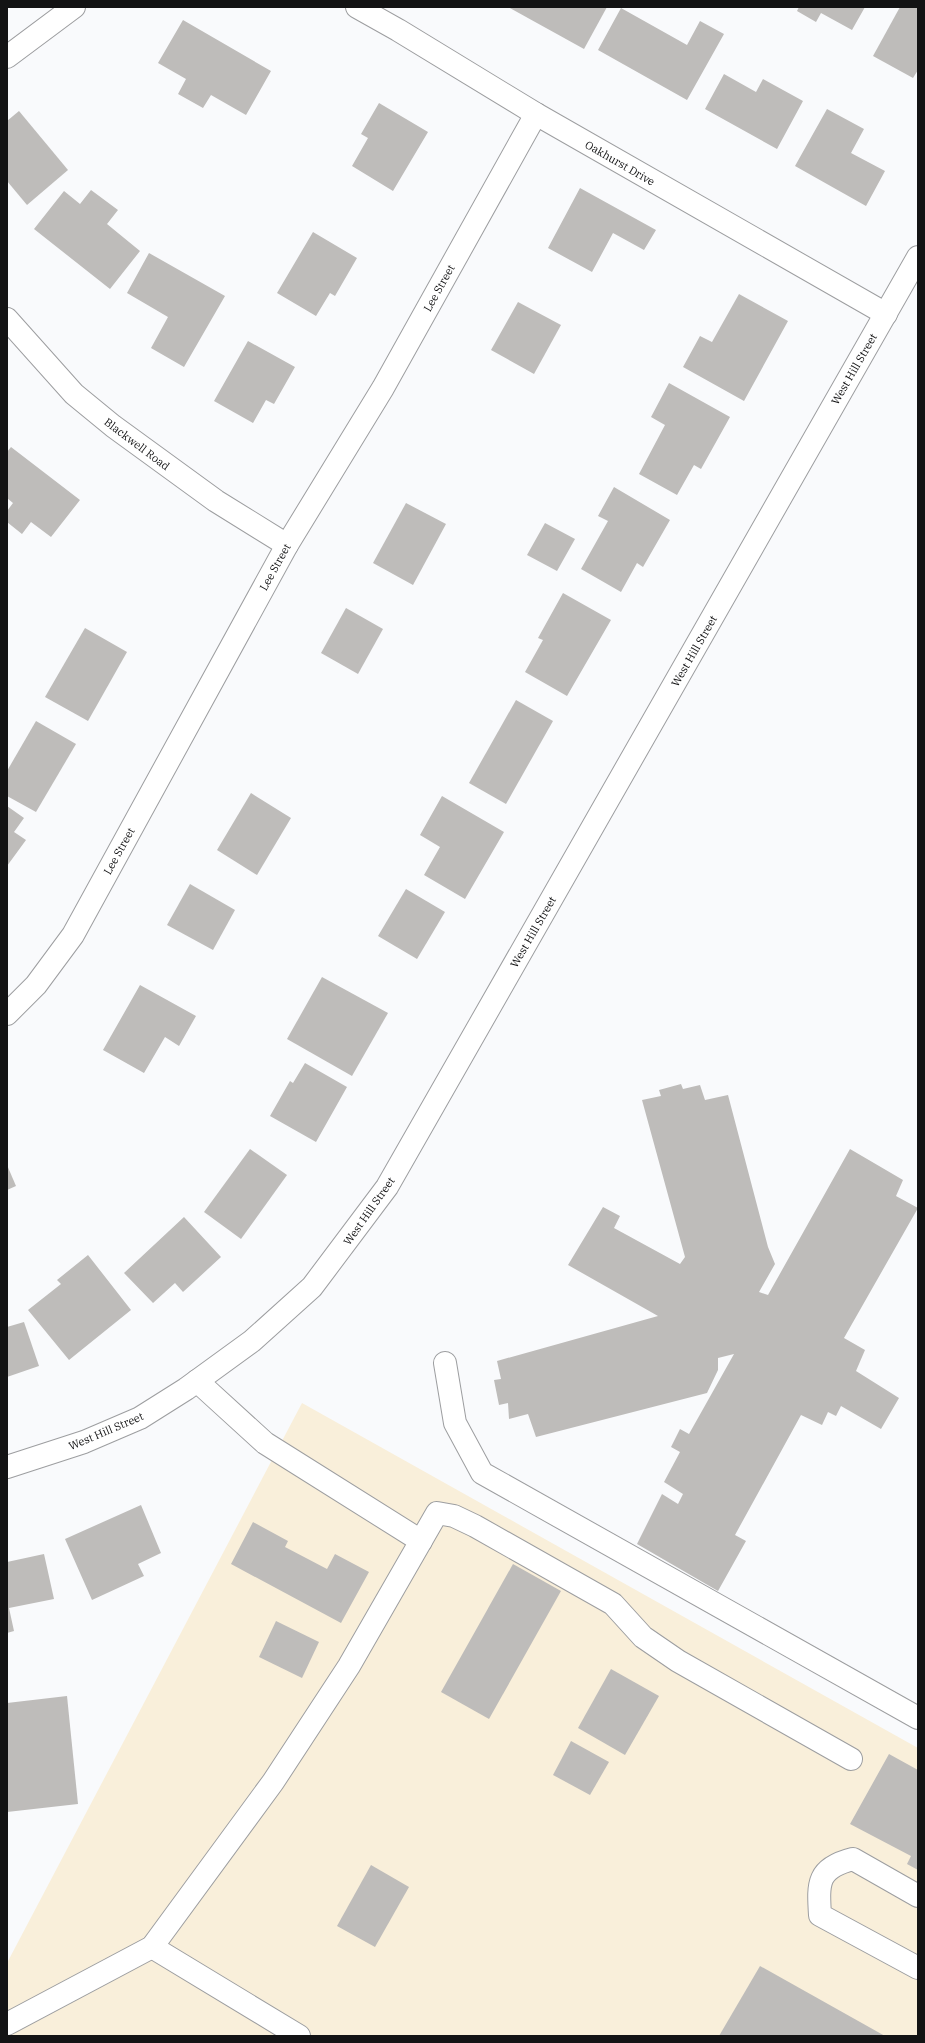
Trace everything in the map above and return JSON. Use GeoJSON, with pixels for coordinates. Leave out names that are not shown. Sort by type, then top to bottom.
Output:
{"type":"FeatureCollection","features":[{"type":"Feature","properties":{"kind":"street"},"geometry":{"type":"LineString","coordinates":[[7,57],[74,7]]}},
{"type":"Feature","properties":{"kind":"street","name":"Oakhurst Drive"},"geometry":{"type":"LineString","coordinates":[[357,7],[398,30],[536,114],[886,314]]}},
{"type":"Feature","properties":{"kind":"street","name":"Lee Street"},"geometry":{"type":"LineString","coordinates":[[7,1014],[36,985],[73,935],[287,545],[383,388],[536,114]]}},
{"type":"Feature","properties":{"kind":"street","name":"West Hill Street"},"geometry":{"type":"LineString","coordinates":[[7,1467],[84,1442],[140,1418],[197,1381],[252,1342],[312,1287],[388,1187],[918,257]]}},
{"type":"Feature","properties":{"kind":"street","name":"Blackwell Road"},"geometry":{"type":"LineString","coordinates":[[7,319],[74,394],[113,426],[216,501],[287,545]]}},
{"type":"Feature","properties":{"kind":"street"},"geometry":{"type":"LineString","coordinates":[[445,1363],[455,1423],[482,1473],[918,1718]]}},
{"type":"Feature","properties":{"kind":"street"},"geometry":{"type":"LineString","coordinates":[[197,1381],[265,1443],[421,1541]]}},
{"type":"Feature","properties":{"kind":"street"},"geometry":{"type":"LineString","coordinates":[[7,2024],[152,1947],[277,1775],[349,1666],[437,1513],[454,1516],[468,1522],[613,1604],[643,1637],[678,1661],[851,1759]]}},
{"type":"Feature","properties":{"kind":"street"},"geometry":{"type":"LineString","coordinates":[[918,1896],[852,1859],[838,1863],[828,1869],[820,1882],[820,1915],[918,1968]]}},
{"type":"Feature","properties":{"kind":"street"},"geometry":{"type":"LineString","coordinates":[[152,1947],[299,2036]]}},
{"type":"Feature","properties":{"kind":"shaded area"},"geometry":{"type":"Polygon","coordinates":[[[302,1403],[918,1748],[918,2036],[7,2036],[7,1963],[302,1403]]]}},
{"type":"Feature","properties":{"kind":"building"},"geometry":{"type":"Polygon","coordinates":[[[508,7],[607,7],[584,49],[508,7]]]}},
{"type":"Feature","properties":{"kind":"building"},"geometry":{"type":"Polygon","coordinates":[[[799,7],[865,7],[852,30],[821,13],[816,22],[797,11],[799,7]]]}},
{"type":"Feature","properties":{"kind":"building"},"geometry":{"type":"Polygon","coordinates":[[[900,7],[918,7],[918,70],[913,78],[873,56],[900,7]]]}},
{"type":"Feature","properties":{"kind":"building"},"geometry":{"type":"Polygon","coordinates":[[[621,8],[687,45],[700,21],[724,34],[687,100],[598,50],[621,8]]]}},
{"type":"Feature","properties":{"kind":"building"},"geometry":{"type":"Polygon","coordinates":[[[183,20],[271,71],[246,115],[211,95],[203,108],[178,94],[186,79],[158,63],[183,20]]]}},
{"type":"Feature","properties":{"kind":"building"},"geometry":{"type":"Polygon","coordinates":[[[724,74],[756,92],[763,79],[803,101],[777,149],[705,109],[724,74]]]}},
{"type":"Feature","properties":{"kind":"building"},"geometry":{"type":"Polygon","coordinates":[[[379,103],[428,132],[393,191],[352,166],[368,138],[361,134],[379,103]]]}},
{"type":"Feature","properties":{"kind":"building"},"geometry":{"type":"Polygon","coordinates":[[[827,109],[864,129],[851,153],[885,171],[866,206],[795,166],[827,109]]]}},
{"type":"Feature","properties":{"kind":"building"},"geometry":{"type":"Polygon","coordinates":[[[19,111],[68,170],[27,205],[7,181],[7,121],[19,111]]]}},
{"type":"Feature","properties":{"kind":"building"},"geometry":{"type":"Polygon","coordinates":[[[580,188],[656,230],[644,250],[613,233],[592,272],[548,248],[580,188]]]}},
{"type":"Feature","properties":{"kind":"building"},"geometry":{"type":"Polygon","coordinates":[[[91,190],[118,210],[107,224],[140,251],[110,289],[34,229],[64,191],[80,204],[91,190]]]}},
{"type":"Feature","properties":{"kind":"building"},"geometry":{"type":"Polygon","coordinates":[[[313,232],[357,258],[335,296],[330,293],[316,316],[277,293],[313,232]]]}},
{"type":"Feature","properties":{"kind":"building"},"geometry":{"type":"Polygon","coordinates":[[[149,253],[225,296],[184,367],[151,348],[168,317],[127,293],[149,253]]]}},
{"type":"Feature","properties":{"kind":"building"},"geometry":{"type":"Polygon","coordinates":[[[739,294],[788,321],[744,401],[683,367],[700,336],[712,342],[739,294]]]}},
{"type":"Feature","properties":{"kind":"building"},"geometry":{"type":"Polygon","coordinates":[[[518,302],[561,325],[534,374],[491,350],[518,302]]]}},
{"type":"Feature","properties":{"kind":"building"},"geometry":{"type":"Polygon","coordinates":[[[248,341],[295,367],[274,404],[266,400],[253,423],[214,401],[248,341]]]}},
{"type":"Feature","properties":{"kind":"building"},"geometry":{"type":"Polygon","coordinates":[[[669,383],[730,417],[701,469],[694,465],[677,495],[639,474],[665,425],[651,417],[669,383]]]}},
{"type":"Feature","properties":{"kind":"building"},"geometry":{"type":"Polygon","coordinates":[[[11,447],[80,500],[51,537],[31,522],[22,534],[7,522],[7,511],[13,503],[7,498],[7,452],[11,447]]]}},
{"type":"Feature","properties":{"kind":"building"},"geometry":{"type":"Polygon","coordinates":[[[614,487],[670,520],[643,567],[637,563],[621,592],[581,569],[608,521],[598,516],[614,487]]]}},
{"type":"Feature","properties":{"kind":"building"},"geometry":{"type":"Polygon","coordinates":[[[406,503],[446,524],[413,585],[373,563],[406,503]]]}},
{"type":"Feature","properties":{"kind":"building"},"geometry":{"type":"Polygon","coordinates":[[[545,523],[575,539],[557,571],[527,555],[545,523]]]}},
{"type":"Feature","properties":{"kind":"building"},"geometry":{"type":"Polygon","coordinates":[[[563,593],[611,620],[567,696],[525,672],[543,640],[538,638],[563,593]]]}},
{"type":"Feature","properties":{"kind":"building"},"geometry":{"type":"Polygon","coordinates":[[[346,608],[383,629],[358,674],[321,653],[346,608]]]}},
{"type":"Feature","properties":{"kind":"building"},"geometry":{"type":"Polygon","coordinates":[[[85,628],[127,652],[88,721],[45,697],[85,628]]]}},
{"type":"Feature","properties":{"kind":"building"},"geometry":{"type":"Polygon","coordinates":[[[516,700],[553,721],[506,804],[469,783],[516,700]]]}},
{"type":"Feature","properties":{"kind":"building"},"geometry":{"type":"Polygon","coordinates":[[[36,721],[76,744],[36,812],[7,796],[7,771],[36,721]]]}},
{"type":"Feature","properties":{"kind":"building"},"geometry":{"type":"Polygon","coordinates":[[[251,793],[291,818],[257,875],[217,850],[251,793]]]}},
{"type":"Feature","properties":{"kind":"building"},"geometry":{"type":"Polygon","coordinates":[[[442,796],[504,832],[465,899],[424,875],[440,847],[420,835],[442,796]]]}},
{"type":"Feature","properties":{"kind":"building"},"geometry":{"type":"Polygon","coordinates":[[[7,806],[24,818],[14,832],[26,840],[7,866],[7,806]]]}},
{"type":"Feature","properties":{"kind":"building"},"geometry":{"type":"Polygon","coordinates":[[[190,884],[235,910],[213,950],[167,925],[190,884]]]}},
{"type":"Feature","properties":{"kind":"building"},"geometry":{"type":"Polygon","coordinates":[[[406,889],[445,912],[417,959],[378,936],[406,889]]]}},
{"type":"Feature","properties":{"kind":"building"},"geometry":{"type":"Polygon","coordinates":[[[322,977],[388,1013],[352,1076],[287,1039],[322,977]]]}},
{"type":"Feature","properties":{"kind":"building"},"geometry":{"type":"Polygon","coordinates":[[[140,985],[196,1016],[179,1046],[165,1037],[144,1073],[103,1050],[140,985]]]}},
{"type":"Feature","properties":{"kind":"building"},"geometry":{"type":"Polygon","coordinates":[[[305,1063],[347,1087],[316,1142],[270,1116],[290,1081],[293,1083],[305,1063]]]}},
{"type":"Feature","properties":{"kind":"building"},"geometry":{"type":"Polygon","coordinates":[[[681,1084],[683,1089],[700,1085],[705,1100],[728,1095],[768,1247],[775,1264],[759,1292],[768,1295],[850,1149],[903,1180],[896,1196],[918,1208],[844,1338],[865,1350],[856,1371],[899,1398],[881,1429],[841,1406],[836,1416],[828,1412],[822,1425],[801,1415],[735,1535],[746,1541],[718,1591],[637,1544],[662,1494],[678,1504],[683,1494],[664,1482],[680,1452],[671,1447],[680,1429],[689,1434],[734,1354],[718,1358],[718,1370],[707,1393],[536,1437],[528,1414],[509,1419],[508,1403],[499,1405],[494,1380],[501,1379],[497,1361],[658,1316],[568,1265],[603,1207],[620,1216],[614,1228],[680,1264],[685,1257],[642,1100],[661,1096],[659,1090],[681,1084]]]}},
{"type":"Feature","properties":{"kind":"building"},"geometry":{"type":"Polygon","coordinates":[[[250,1149],[287,1175],[241,1239],[204,1212],[250,1149]]]}},
{"type":"Feature","properties":{"kind":"building"},"geometry":{"type":"Polygon","coordinates":[[[7,1165],[16,1186],[7,1190],[7,1165]]]}},
{"type":"Feature","properties":{"kind":"building"},"geometry":{"type":"Polygon","coordinates":[[[184,1217],[221,1257],[183,1292],[175,1283],[153,1303],[124,1273],[184,1217]]]}},
{"type":"Feature","properties":{"kind":"building"},"geometry":{"type":"Polygon","coordinates":[[[88,1255],[131,1310],[69,1360],[28,1310],[61,1284],[57,1280],[88,1255]]]}},
{"type":"Feature","properties":{"kind":"building"},"geometry":{"type":"Polygon","coordinates":[[[24,1322],[39,1366],[7,1377],[7,1327],[24,1322]]]}},
{"type":"Feature","properties":{"kind":"building"},"geometry":{"type":"Polygon","coordinates":[[[141,1505],[161,1553],[138,1564],[144,1576],[92,1600],[65,1539],[141,1505]]]}},
{"type":"Feature","properties":{"kind":"building"},"geometry":{"type":"Polygon","coordinates":[[[253,1522],[288,1541],[285,1547],[327,1569],[335,1554],[369,1572],[341,1623],[231,1564],[253,1522]]]}},
{"type":"Feature","properties":{"kind":"building"},"geometry":{"type":"Polygon","coordinates":[[[44,1554],[54,1599],[9,1608],[14,1631],[7,1633],[7,1562],[44,1554]]]}},
{"type":"Feature","properties":{"kind":"building"},"geometry":{"type":"Polygon","coordinates":[[[513,1564],[561,1591],[489,1719],[441,1692],[513,1564]]]}},
{"type":"Feature","properties":{"kind":"building"},"geometry":{"type":"Polygon","coordinates":[[[276,1621],[319,1642],[302,1678],[259,1657],[276,1621]]]}},
{"type":"Feature","properties":{"kind":"building"},"geometry":{"type":"Polygon","coordinates":[[[611,1669],[659,1696],[625,1755],[578,1728],[611,1669]]]}},
{"type":"Feature","properties":{"kind":"building"},"geometry":{"type":"Polygon","coordinates":[[[67,1696],[78,1804],[7,1812],[7,1703],[67,1696]]]}},
{"type":"Feature","properties":{"kind":"building"},"geometry":{"type":"Polygon","coordinates":[[[571,1741],[609,1762],[590,1795],[553,1775],[571,1741]]]}},
{"type":"Feature","properties":{"kind":"building"},"geometry":{"type":"Polygon","coordinates":[[[889,1754],[918,1770],[918,1870],[907,1864],[911,1856],[850,1824],[889,1754]]]}},
{"type":"Feature","properties":{"kind":"building"},"geometry":{"type":"Polygon","coordinates":[[[371,1865],[409,1887],[375,1947],[337,1926],[371,1865]]]}},
{"type":"Feature","properties":{"kind":"building"},"geometry":{"type":"Polygon","coordinates":[[[760,1966],[885,2036],[719,2036],[760,1966]]]}}]}
